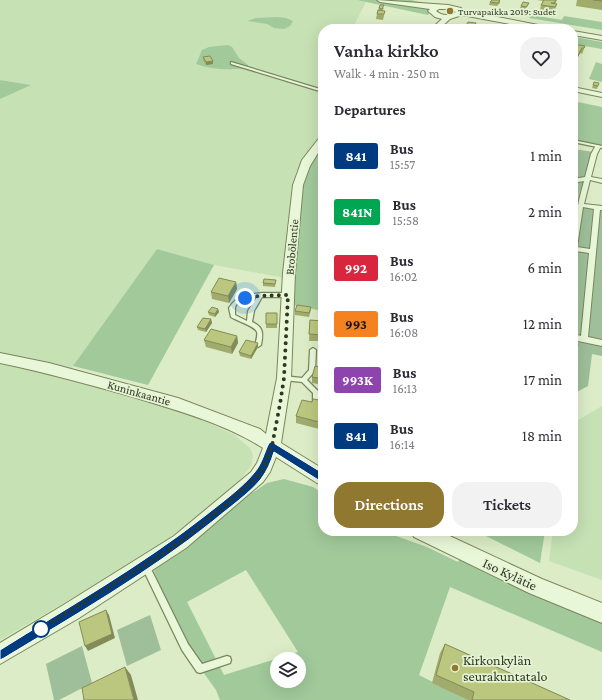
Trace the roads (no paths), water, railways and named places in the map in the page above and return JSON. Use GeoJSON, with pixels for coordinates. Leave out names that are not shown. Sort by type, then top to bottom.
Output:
{"type":"FeatureCollection","features":[{"type":"Feature","properties":{"kind":"street"},"geometry":{"type":"LineString","coordinates":[[380,0],[437,10],[450,17],[494,20],[518,24]]}},
{"type":"Feature","properties":{"kind":"street"},"geometry":{"type":"LineString","coordinates":[[437,10],[457,6],[494,20]]}},
{"type":"Feature","properties":{"kind":"street"},"geometry":{"type":"LineString","coordinates":[[441,24],[450,17],[458,15],[457,6]]}},
{"type":"Feature","properties":{"kind":"street"},"geometry":{"type":"LineString","coordinates":[[433,24],[437,10]]}},
{"type":"Feature","properties":{"kind":"street"},"geometry":{"type":"LineString","coordinates":[[578,34],[602,38]]}},
{"type":"Feature","properties":{"kind":"street"},"geometry":{"type":"LineString","coordinates":[[578,91],[602,95]]}},
{"type":"Feature","properties":{"kind":"street","name":"Brobölentie"},"geometry":{"type":"LineString","coordinates":[[0,654],[180,542],[251,483],[264,467],[272,446],[284,378],[292,239],[301,172],[318,146]]}},
{"type":"Feature","properties":{"kind":"street"},"geometry":{"type":"LineString","coordinates":[[578,216],[594,154],[600,147]]}},
{"type":"Feature","properties":{"kind":"street"},"geometry":{"type":"LineString","coordinates":[[578,180],[587,178],[602,180]]}},
{"type":"Feature","properties":{"kind":"street"},"geometry":{"type":"LineString","coordinates":[[580,205],[599,208],[591,251],[584,340]]}},
{"type":"Feature","properties":{"kind":"street"},"geometry":{"type":"LineString","coordinates":[[578,250],[591,251]]}},
{"type":"Feature","properties":{"kind":"street"},"geometry":{"type":"LineString","coordinates":[[578,338],[602,343]]}},
{"type":"Feature","properties":{"kind":"street","name":"Kuninkaantie"},"geometry":{"type":"LineString","coordinates":[[0,358],[49,368],[178,404],[254,434],[272,446]]}},
{"type":"Feature","properties":{"kind":"street"},"geometry":{"type":"LineString","coordinates":[[272,446],[318,475]]}},
{"type":"Feature","properties":{"kind":"street","name":"Iso Kylätie"},"geometry":{"type":"LineString","coordinates":[[431,536],[536,586],[602,613]]}},
{"type":"Feature","properties":{"kind":"lane"},"geometry":{"type":"LineString","coordinates":[[232,63],[318,89]]}},
{"type":"Feature","properties":{"kind":"lane"},"geometry":{"type":"LineString","coordinates":[[578,142],[600,147]]}},
{"type":"Feature","properties":{"kind":"lane"},"geometry":{"type":"LineString","coordinates":[[258,345],[261,331],[256,326],[239,321],[233,316],[231,308],[238,300],[260,296],[288,295]]}},
{"type":"Feature","properties":{"kind":"lane"},"geometry":{"type":"LineString","coordinates":[[249,324],[251,311],[260,296]]}},
{"type":"Feature","properties":{"kind":"lane"},"geometry":{"type":"LineString","coordinates":[[303,380],[312,371],[313,350]]}},
{"type":"Feature","properties":{"kind":"lane"},"geometry":{"type":"LineString","coordinates":[[284,378],[303,380],[316,392],[316,404]]}},
{"type":"Feature","properties":{"kind":"lane"},"geometry":{"type":"LineString","coordinates":[[145,565],[185,647],[200,669],[227,660]]}},
{"type":"Feature","properties":{"kind":"place","name":"Turvapaikka 2019: Sudet"},"geometry":{"type":"Point","coordinates":[450,11]}},
{"type":"Feature","properties":{"kind":"place","name":"Kirkonkylän seurakuntatalo"},"geometry":{"type":"Point","coordinates":[455,668]}}]}
